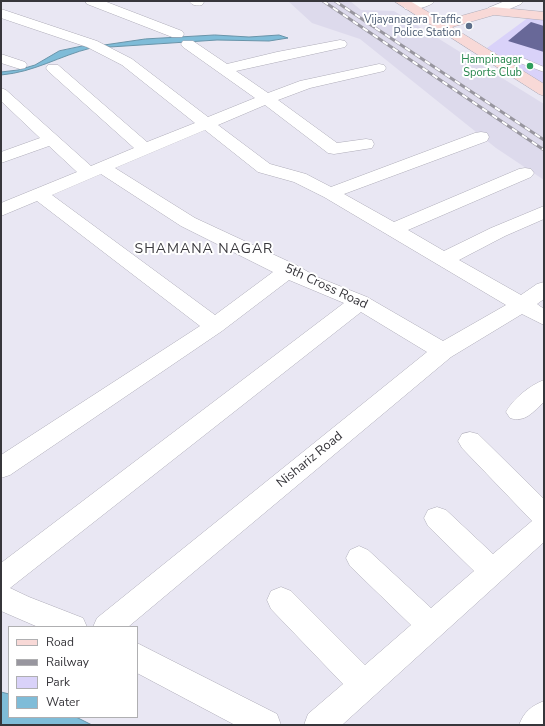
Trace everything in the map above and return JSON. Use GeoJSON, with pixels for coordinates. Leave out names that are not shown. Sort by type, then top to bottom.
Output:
{"type":"FeatureCollection","features":[{"type":"Feature","properties":{"kind":"street"},"geometry":{"type":"LineString","coordinates":[[92,1],[182,39],[196,52],[225,69],[334,149],[366,144]]}},
{"type":"Feature","properties":{"kind":"street"},"geometry":{"type":"LineString","coordinates":[[406,4],[428,1]]}},
{"type":"Feature","properties":{"kind":"street"},"geometry":{"type":"LineString","coordinates":[[440,26],[493,11],[516,1]]}},
{"type":"Feature","properties":{"kind":"street"},"geometry":{"type":"LineString","coordinates":[[406,4],[544,91]]}},
{"type":"Feature","properties":{"kind":"street"},"geometry":{"type":"LineString","coordinates":[[493,11],[544,16]]}},
{"type":"Feature","properties":{"kind":"street"},"geometry":{"type":"LineString","coordinates":[[1,13],[92,44],[127,62],[208,123],[264,168],[300,178],[330,193],[544,318]]}},
{"type":"Feature","properties":{"kind":"street"},"geometry":{"type":"LineString","coordinates":[[225,69],[277,56],[340,44]]}},
{"type":"Feature","properties":{"kind":"street"},"geometry":{"type":"LineString","coordinates":[[1,58],[20,65]]}},
{"type":"Feature","properties":{"kind":"street"},"geometry":{"type":"LineString","coordinates":[[53,68],[146,150]]}},
{"type":"Feature","properties":{"kind":"street"},"geometry":{"type":"LineString","coordinates":[[1,210],[305,84],[379,68]]}},
{"type":"Feature","properties":{"kind":"street","name":"5th Cross Road"},"geometry":{"type":"LineString","coordinates":[[1,93],[7,106],[95,170],[188,222],[289,270],[310,282],[360,302],[443,351]]}},
{"type":"Feature","properties":{"kind":"street"},"geometry":{"type":"LineString","coordinates":[[330,193],[481,137]]}},
{"type":"Feature","properties":{"kind":"street"},"geometry":{"type":"LineString","coordinates":[[1,158],[51,139]]}},
{"type":"Feature","properties":{"kind":"street"},"geometry":{"type":"LineString","coordinates":[[394,229],[525,173]]}},
{"type":"Feature","properties":{"kind":"street"},"geometry":{"type":"LineString","coordinates":[[39,194],[215,326]]}},
{"type":"Feature","properties":{"kind":"street"},"geometry":{"type":"LineString","coordinates":[[445,259],[498,232],[544,212]]}},
{"type":"Feature","properties":{"kind":"street"},"geometry":{"type":"LineString","coordinates":[[1,468],[215,326],[289,270]]}},
{"type":"Feature","properties":{"kind":"street","name":"Nishariz Road"},"geometry":{"type":"LineString","coordinates":[[108,626],[443,351],[522,305],[544,289]]}},
{"type":"Feature","properties":{"kind":"street"},"geometry":{"type":"LineString","coordinates":[[1,579],[360,302]]}},
{"type":"Feature","properties":{"kind":"street"},"geometry":{"type":"LineString","coordinates":[[518,412],[544,390]]}},
{"type":"Feature","properties":{"kind":"street"},"geometry":{"type":"LineString","coordinates":[[470,440],[544,516]]}},
{"type":"Feature","properties":{"kind":"street"},"geometry":{"type":"LineString","coordinates":[[437,518],[493,572]]}},
{"type":"Feature","properties":{"kind":"street"},"geometry":{"type":"LineString","coordinates":[[319,725],[544,526]]}},
{"type":"Feature","properties":{"kind":"street"},"geometry":{"type":"LineString","coordinates":[[359,558],[431,626]]}},
{"type":"Feature","properties":{"kind":"street"},"geometry":{"type":"LineString","coordinates":[[1,597],[20,607],[70,626]]}},
{"type":"Feature","properties":{"kind":"street"},"geometry":{"type":"LineString","coordinates":[[281,600],[364,685]]}},
{"type":"Feature","properties":{"kind":"street"},"geometry":{"type":"LineString","coordinates":[[138,658],[266,725]]}},
{"type":"Feature","properties":{"kind":"street"},"geometry":{"type":"LineString","coordinates":[[534,725],[544,716]]}},
{"type":"Feature","properties":{"kind":"lane"},"geometry":{"type":"LineString","coordinates":[[515,58],[544,70]]}},
{"type":"Feature","properties":{"kind":"shaded area"},"geometry":{"type":"Polygon","coordinates":[[[288,1],[350,1],[361,10],[394,11],[544,104],[544,180],[496,148],[360,39],[312,23],[288,1]]]}},
{"type":"Feature","properties":{"kind":"green space","name":"Hampinagar Sports Club"},"geometry":{"type":"Polygon","coordinates":[[[529,17],[544,18],[544,84],[487,48],[529,17]]]}},
{"type":"Feature","properties":{"kind":"water"},"geometry":{"type":"Polygon","coordinates":[[[215,35],[249,37],[279,35],[288,38],[269,41],[217,40],[110,47],[104,45],[145,39],[215,35]]]}},
{"type":"Feature","properties":{"kind":"water"},"geometry":{"type":"Polygon","coordinates":[[[83,46],[91,48],[25,71],[1,75],[1,72],[18,70],[35,65],[59,51],[83,46]]]}},
{"type":"Feature","properties":{"kind":"water"},"geometry":{"type":"Polygon","coordinates":[[[1,692],[8,694],[8,718],[78,718],[92,725],[1,725],[1,692]]]}},
{"type":"Feature","properties":{"kind":"building"},"geometry":{"type":"Polygon","coordinates":[[[531,22],[544,26],[544,52],[508,41],[531,22]]]}},
{"type":"Feature","properties":{"kind":"railway"},"geometry":{"type":"LineString","coordinates":[[323,1],[544,150]]}},
{"type":"Feature","properties":{"kind":"railway"},"geometry":{"type":"LineString","coordinates":[[335,1],[544,140]]}},
{"type":"Feature","properties":{"kind":"place","name":"Vijayanagara Traffic Police Station"},"geometry":{"type":"Point","coordinates":[469,26]}},
{"type":"Feature","properties":{"kind":"place","name":"Hampinagar Sports Club"},"geometry":{"type":"Point","coordinates":[530,66]}},
{"type":"Feature","properties":{"kind":"district","name":"SHAMANA NAGAR"},"geometry":{"type":"Point","coordinates":[204,250]}}]}
